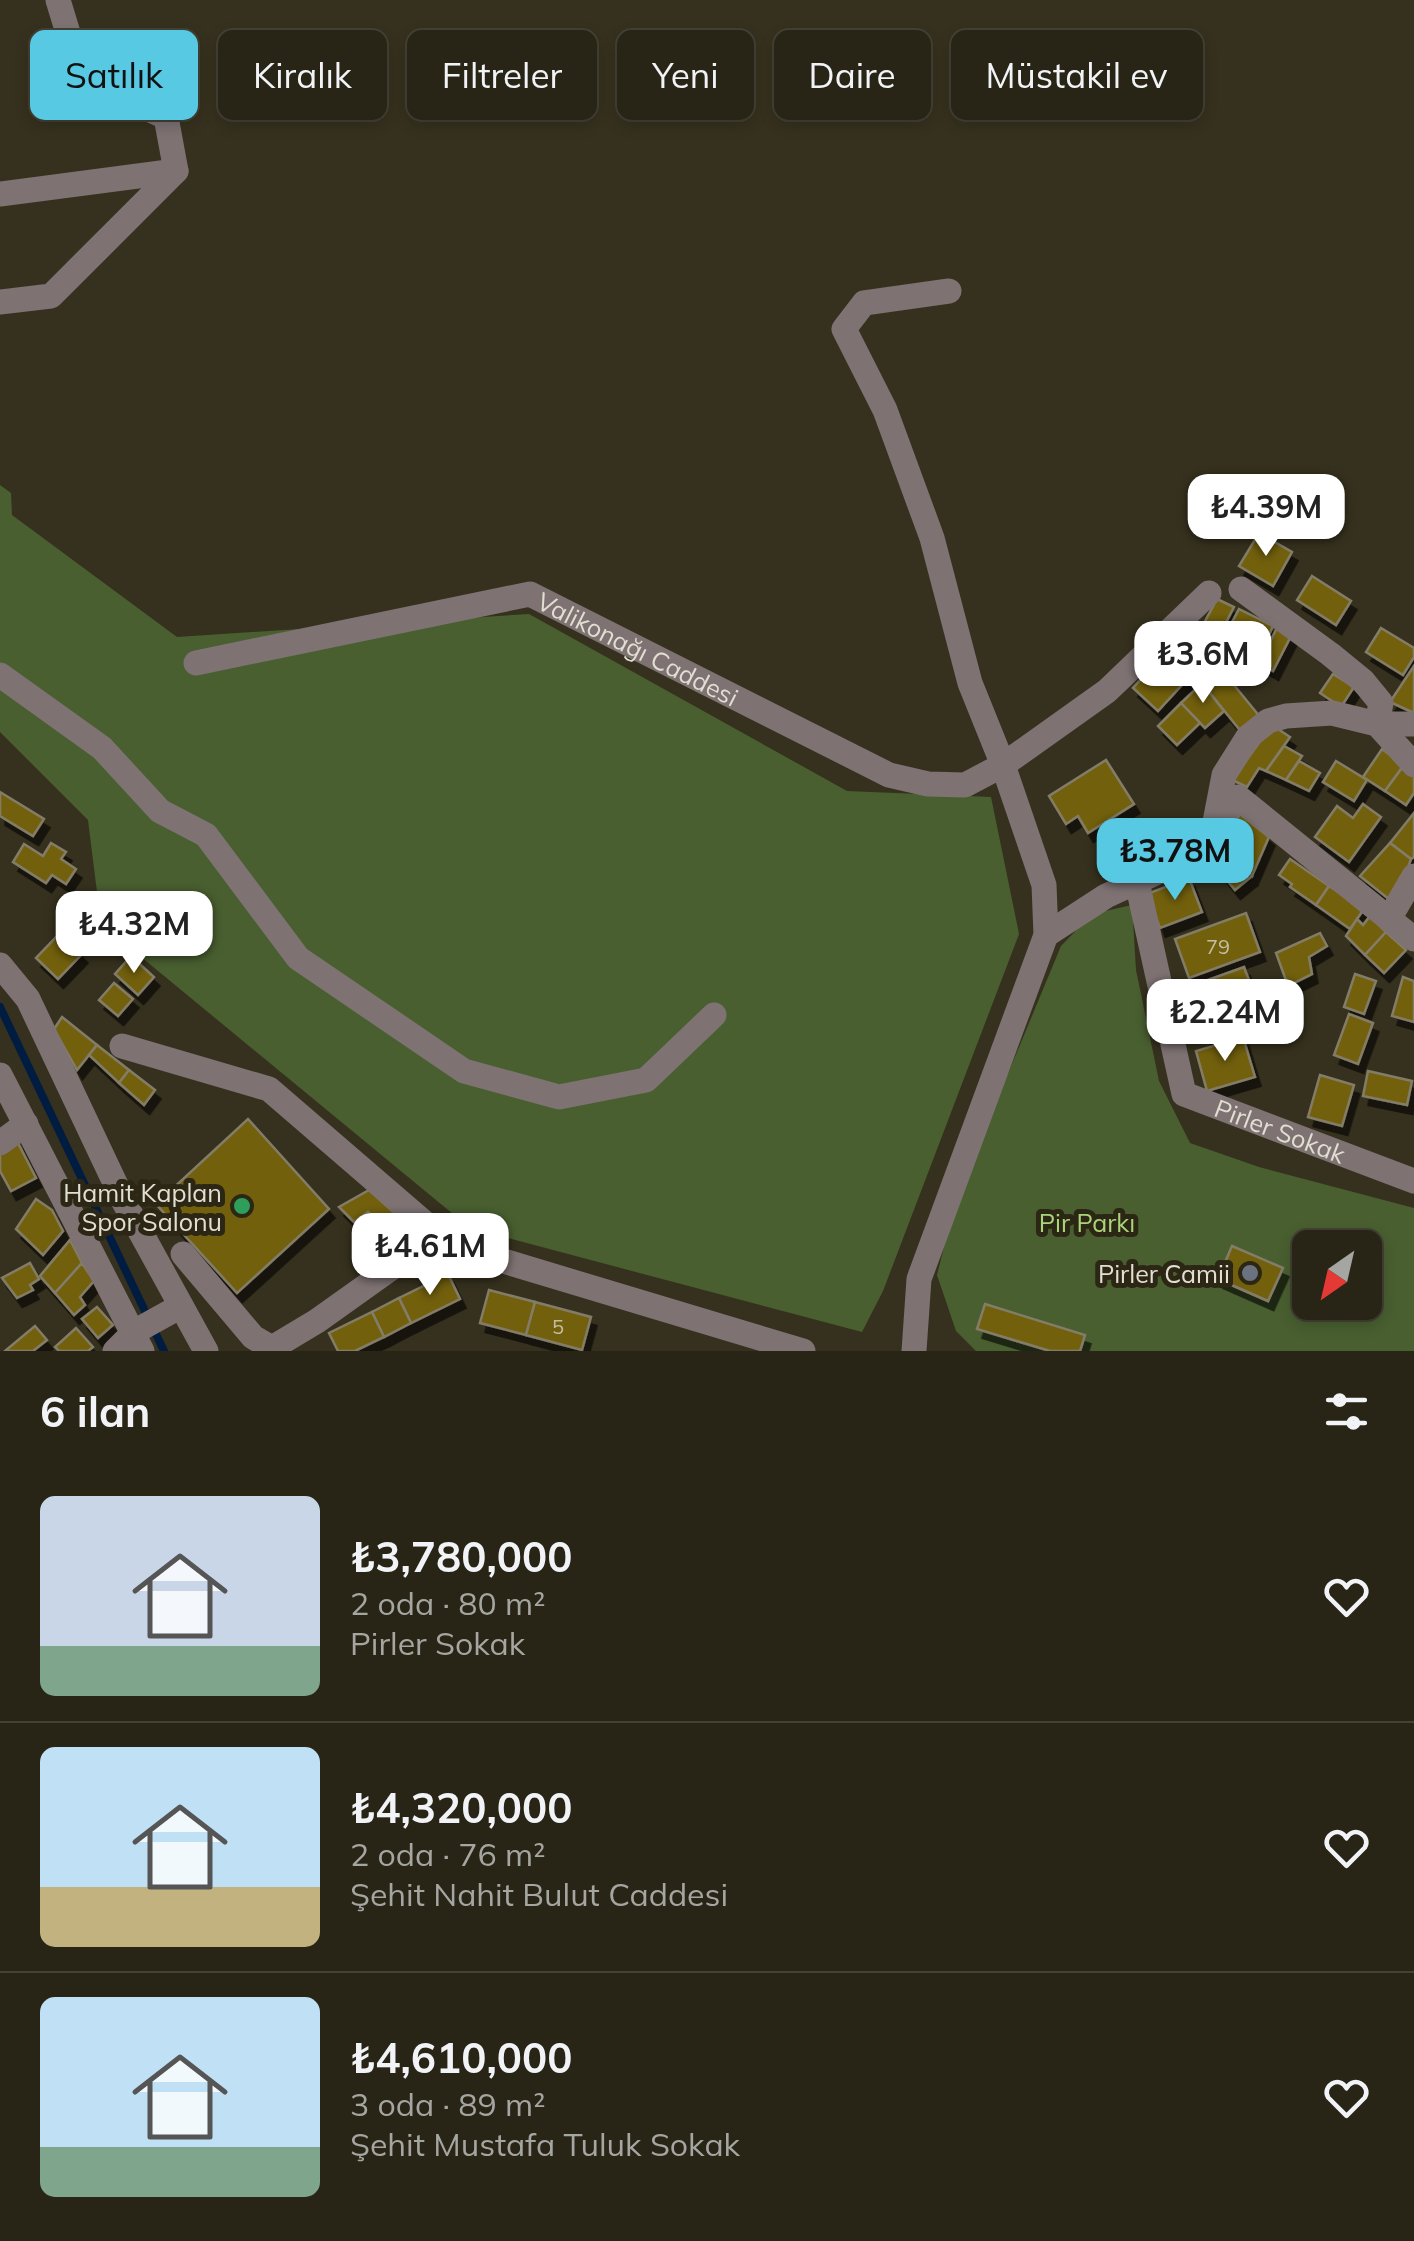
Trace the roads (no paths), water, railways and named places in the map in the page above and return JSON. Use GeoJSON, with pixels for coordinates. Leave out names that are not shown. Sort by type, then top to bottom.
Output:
{"type":"FeatureCollection","features":[{"type":"Feature","properties":{"kind":"street"},"geometry":{"type":"LineString","coordinates":[[58,0],[82,79],[166,117],[176,171]]}},
{"type":"Feature","properties":{"kind":"street"},"geometry":{"type":"LineString","coordinates":[[0,194],[176,171]]}},
{"type":"Feature","properties":{"kind":"street"},"geometry":{"type":"LineString","coordinates":[[0,302],[51,296],[176,171]]}},
{"type":"Feature","properties":{"kind":"street"},"geometry":{"type":"LineString","coordinates":[[914,1351],[920,1278],[1046,935],[1044,884],[970,682],[932,538],[885,410],[844,328],[864,303],[949,291]]}},
{"type":"Feature","properties":{"kind":"street"},"geometry":{"type":"LineString","coordinates":[[1241,589],[1363,681],[1380,703],[1377,724]]}},
{"type":"Feature","properties":{"kind":"street","name":"Valikonağı Caddesi"},"geometry":{"type":"LineString","coordinates":[[196,663],[530,594],[890,776],[966,786],[1106,691],[1209,593]]}},
{"type":"Feature","properties":{"kind":"street"},"geometry":{"type":"LineString","coordinates":[[0,675],[102,748],[160,812],[206,836],[298,958],[464,1071],[559,1097],[646,1080],[714,1015]]}},
{"type":"Feature","properties":{"kind":"street"},"geometry":{"type":"LineString","coordinates":[[1214,830],[1224,775],[1248,737],[1268,720],[1332,714],[1377,724],[1414,724]]}},
{"type":"Feature","properties":{"kind":"street"},"geometry":{"type":"LineString","coordinates":[[1377,724],[1414,765]]}},
{"type":"Feature","properties":{"kind":"street"},"geometry":{"type":"LineString","coordinates":[[1046,935],[1106,896],[1196,854],[1238,797],[1414,940]]}},
{"type":"Feature","properties":{"kind":"street"},"geometry":{"type":"LineString","coordinates":[[1389,919],[1414,876]]}},
{"type":"Feature","properties":{"kind":"street","name":"Pirler Sokak"},"geometry":{"type":"LineString","coordinates":[[1137,882],[1184,1094],[1414,1181]]}},
{"type":"Feature","properties":{"kind":"street"},"geometry":{"type":"LineString","coordinates":[[0,965],[28,999],[124,1202],[206,1351]]}},
{"type":"Feature","properties":{"kind":"street"},"geometry":{"type":"LineString","coordinates":[[122,1046],[269,1089],[450,1245],[804,1351]]}},
{"type":"Feature","properties":{"kind":"street"},"geometry":{"type":"LineString","coordinates":[[0,1076],[138,1341]]}},
{"type":"Feature","properties":{"kind":"street"},"geometry":{"type":"LineString","coordinates":[[0,1143],[26,1124]]}},
{"type":"Feature","properties":{"kind":"street"},"geometry":{"type":"LineString","coordinates":[[183,1254],[246,1329],[270,1350],[404,1258],[450,1245]]}},
{"type":"Feature","properties":{"kind":"street"},"geometry":{"type":"LineString","coordinates":[[115,1351],[138,1341],[181,1306]]}},
{"type":"Feature","properties":{"kind":"waterway"},"geometry":{"type":"LineString","coordinates":[[0,1007],[164,1351]]}},
{"type":"Feature","properties":{"kind":"place","name":"Hamit Kaplan Spor Salonu"},"geometry":{"type":"Point","coordinates":[242,1206]}},
{"type":"Feature","properties":{"kind":"place","name":"Pirler Camii"},"geometry":{"type":"Point","coordinates":[1250,1273]}},
{"type":"Feature","properties":{"kind":"park label","name":"Pir Parkı"},"geometry":{"type":"Point","coordinates":[1087,1222]}}]}
